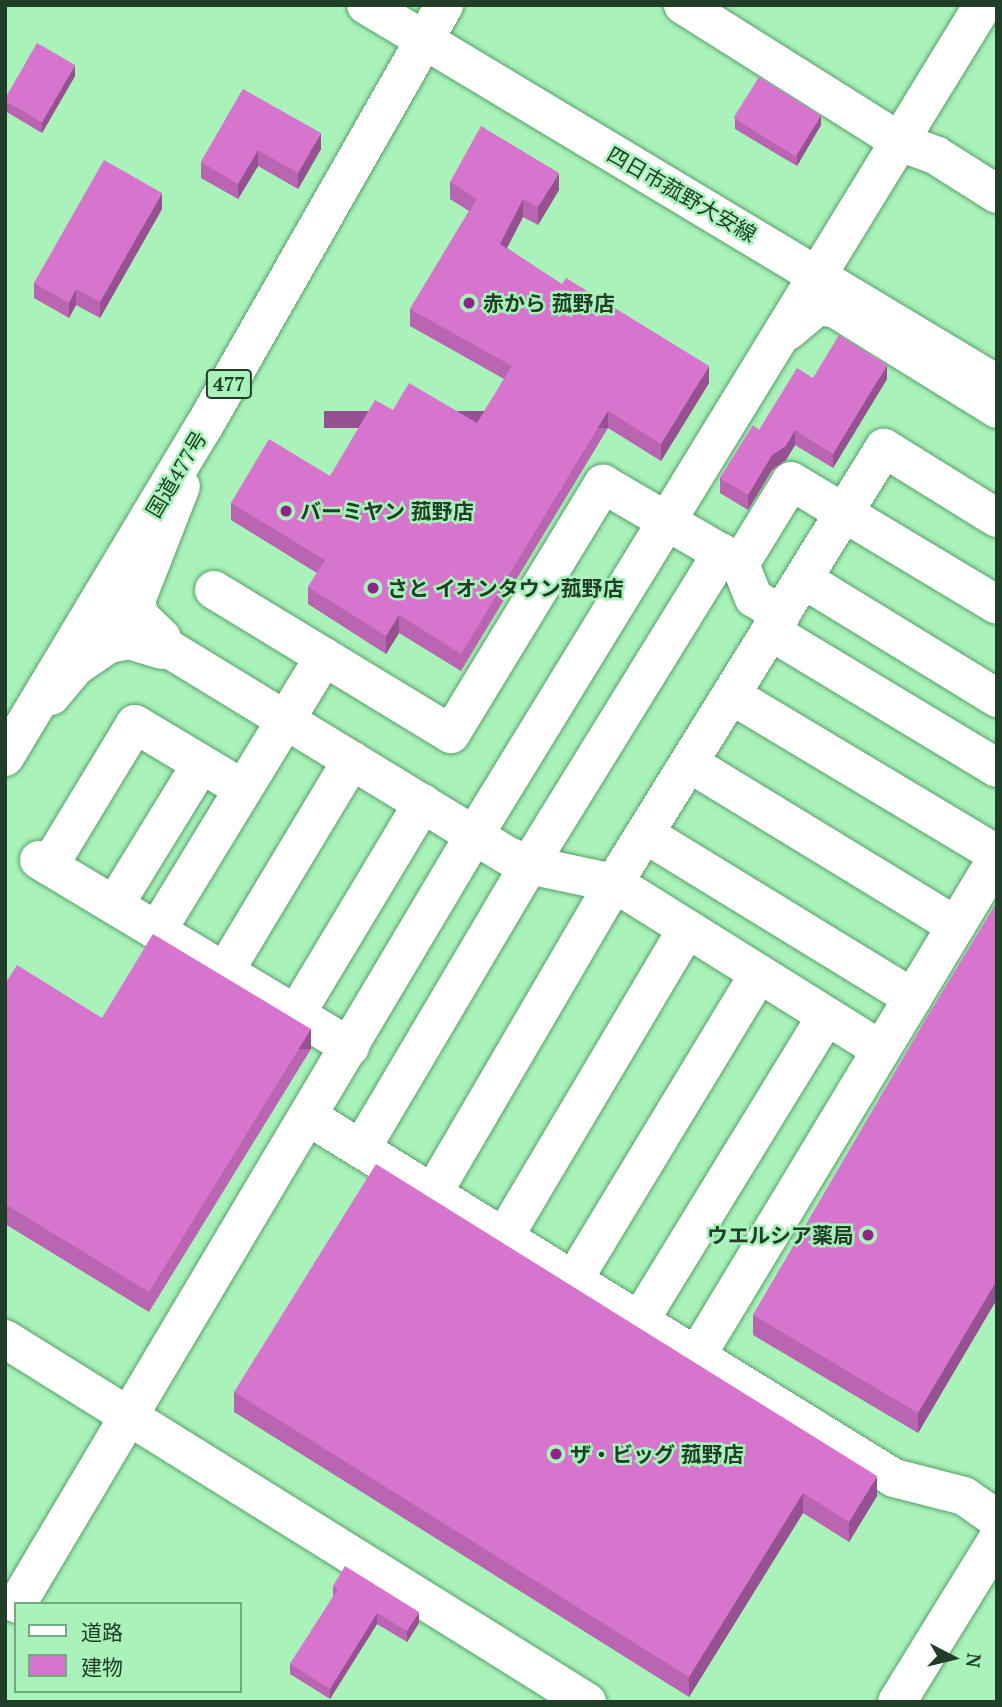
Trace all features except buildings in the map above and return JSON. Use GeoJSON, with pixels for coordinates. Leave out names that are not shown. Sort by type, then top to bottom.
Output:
{"type":"FeatureCollection","features":[{"type":"Feature","properties":{"kind":"main road","name":"四日市菰野大安線"},"geometry":{"type":"LineString","coordinates":[[366,5],[423,42],[821,275],[997,384]]}},
{"type":"Feature","properties":{"kind":"main road","name":"国道477号"},"geometry":{"type":"LineString","coordinates":[[14,743],[203,428],[444,5]]}},
{"type":"Feature","properties":{"kind":"main road"},"geometry":{"type":"LineString","coordinates":[[683,5],[902,144],[936,156],[997,194]]}},
{"type":"Feature","properties":{"kind":"main road"},"geometry":{"type":"LineString","coordinates":[[18,1602],[131,1420],[475,834],[902,144],[983,5]]}},
{"type":"Feature","properties":{"kind":"main road"},"geometry":{"type":"LineString","coordinates":[[785,334],[818,306],[836,309],[997,409]]}},
{"type":"Feature","properties":{"kind":"main road"},"geometry":{"type":"LineString","coordinates":[[899,324],[997,366]]}},
{"type":"Feature","properties":{"kind":"main road"},"geometry":{"type":"LineString","coordinates":[[186,659],[140,617],[136,601],[203,428]]}},
{"type":"Feature","properties":{"kind":"main road"},"geometry":{"type":"LineString","coordinates":[[433,1193],[614,883],[884,448],[997,518]]}},
{"type":"Feature","properties":{"kind":"main road"},"geometry":{"type":"LineString","coordinates":[[361,1149],[529,865],[731,559],[790,481],[997,606]]}},
{"type":"Feature","properties":{"kind":"main road"},"geometry":{"type":"LineString","coordinates":[[214,590],[451,734],[603,484],[731,559],[754,598],[776,623],[997,768]]}},
{"type":"Feature","properties":{"kind":"main road"},"geometry":{"type":"LineString","coordinates":[[803,579],[997,698]]}},
{"type":"Feature","properties":{"kind":"main road"},"geometry":{"type":"LineString","coordinates":[[97,605],[529,865],[614,883],[881,1050]]}},
{"type":"Feature","properties":{"kind":"main road"},"geometry":{"type":"LineString","coordinates":[[14,743],[75,667],[109,644],[129,640],[186,659]]}},
{"type":"Feature","properties":{"kind":"main road"},"geometry":{"type":"LineString","coordinates":[[158,929],[324,657]]}},
{"type":"Feature","properties":{"kind":"main road"},"geometry":{"type":"LineString","coordinates":[[697,1355],[997,856],[731,695]]}},
{"type":"Feature","properties":{"kind":"main road"},"geometry":{"type":"LineString","coordinates":[[243,789],[135,724],[44,863],[158,929],[350,1047]]}},
{"type":"Feature","properties":{"kind":"main road"},"geometry":{"type":"LineString","coordinates":[[225,971],[352,760]]}},
{"type":"Feature","properties":{"kind":"main road"},"geometry":{"type":"LineString","coordinates":[[689,763],[956,926]]}},
{"type":"Feature","properties":{"kind":"main road"},"geometry":{"type":"LineString","coordinates":[[115,904],[201,764]]}},
{"type":"Feature","properties":{"kind":"main road"},"geometry":{"type":"LineString","coordinates":[[296,1014],[423,803]]}},
{"type":"Feature","properties":{"kind":"main road"},"geometry":{"type":"LineString","coordinates":[[645,834],[913,998]]}},
{"type":"Feature","properties":{"kind":"main road"},"geometry":{"type":"LineString","coordinates":[[504,1237],[687,929]]}},
{"type":"Feature","properties":{"kind":"main road"},"geometry":{"type":"LineString","coordinates":[[574,1279],[759,974]]}},
{"type":"Feature","properties":{"kind":"main road"},"geometry":{"type":"LineString","coordinates":[[640,1320],[826,1016]]}},
{"type":"Feature","properties":{"kind":"main road"},"geometry":{"type":"LineString","coordinates":[[309,1117],[894,1478],[964,1496],[997,1519]]}},
{"type":"Feature","properties":{"kind":"main road"},"geometry":{"type":"LineString","coordinates":[[5,1339],[587,1702]]}},
{"type":"Feature","properties":{"kind":"main road"},"geometry":{"type":"LineString","coordinates":[[897,1702],[997,1540]]}},
{"type":"Feature","properties":{"kind":"place","name":"赤から 菰野店"},"geometry":{"type":"Point","coordinates":[469,303]}},
{"type":"Feature","properties":{"kind":"place","name":"バーミヤン 菰野店"},"geometry":{"type":"Point","coordinates":[286,511]}},
{"type":"Feature","properties":{"kind":"place","name":"さと イオンタウン菰野店"},"geometry":{"type":"Point","coordinates":[373,588]}},
{"type":"Feature","properties":{"kind":"place","name":"ウエルシア薬局"},"geometry":{"type":"Point","coordinates":[868,1235]}},
{"type":"Feature","properties":{"kind":"place","name":"ザ・ビッグ 菰野店"},"geometry":{"type":"Point","coordinates":[556,1454]}}]}
